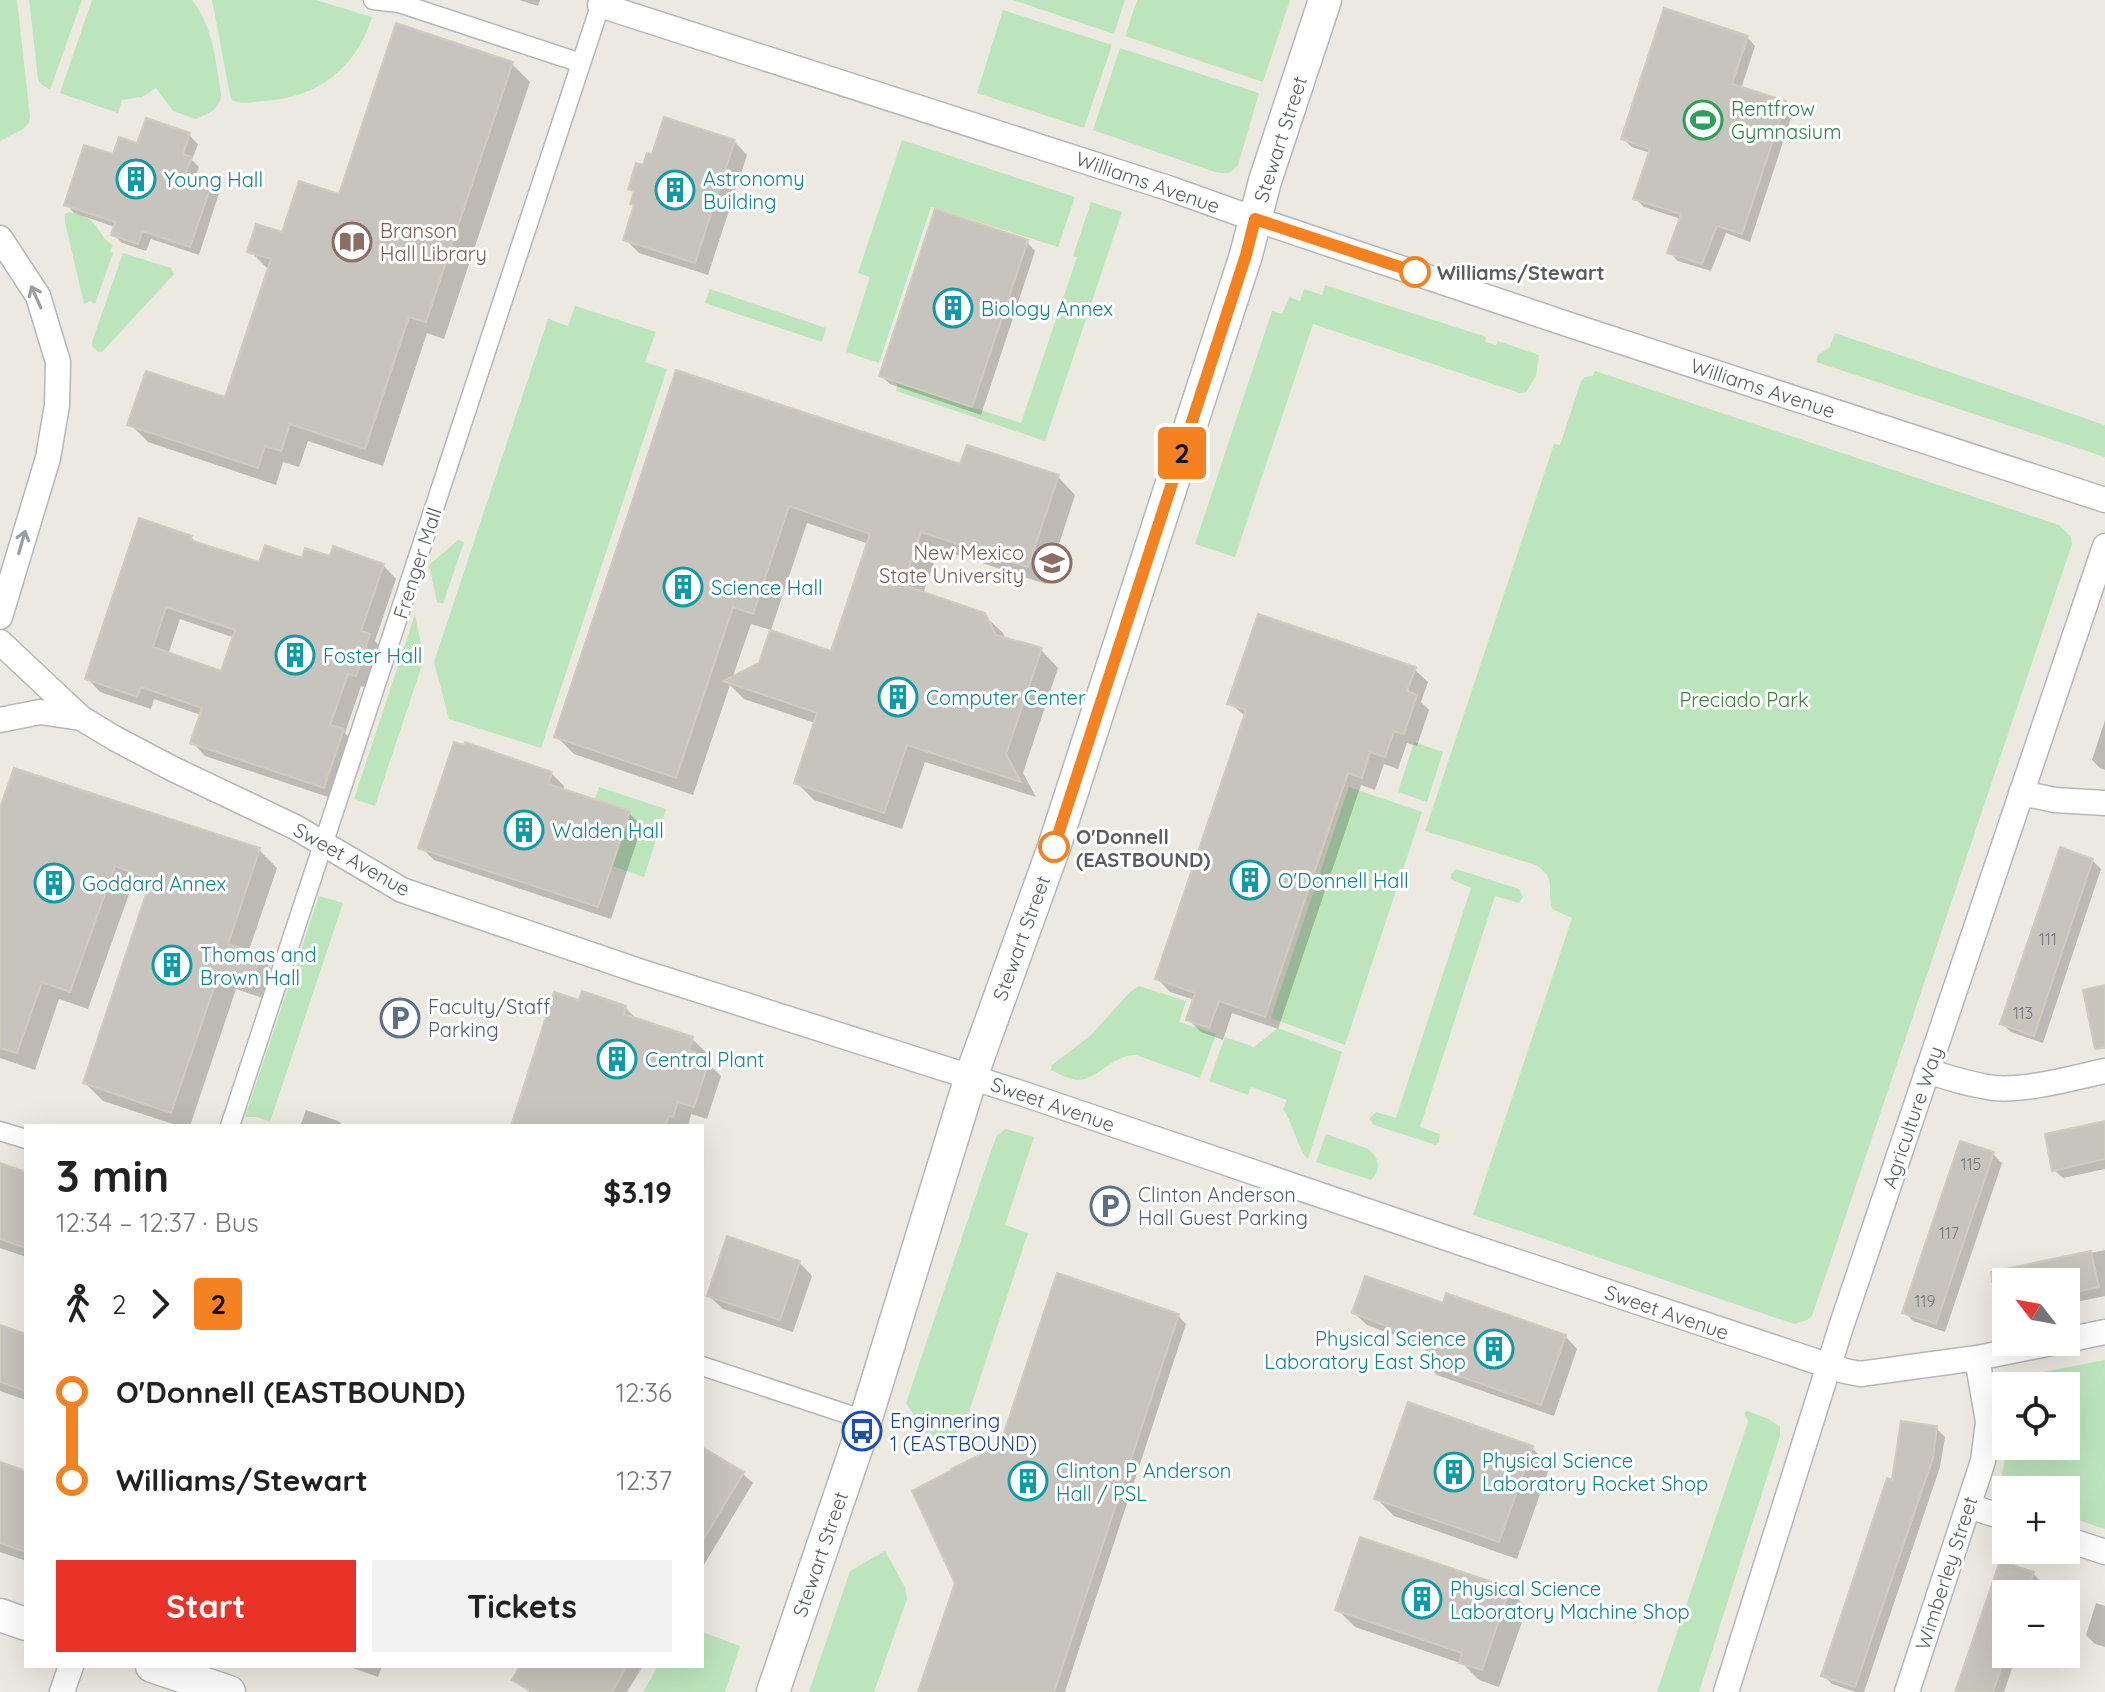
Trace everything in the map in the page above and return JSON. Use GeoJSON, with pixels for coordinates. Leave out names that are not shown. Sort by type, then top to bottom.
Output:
{"type":"FeatureCollection","features":[{"type":"Feature","properties":{"kind":"street"},"geometry":{"type":"LineString","coordinates":[[373,0],[399,3],[581,63]]}},
{"type":"Feature","properties":{"kind":"street","name":"Stewart Street"},"geometry":{"type":"LineString","coordinates":[[773,1692],[865,1420],[971,1077],[1054,847],[1246,255],[1265,181],[1325,0]]}},
{"type":"Feature","properties":{"kind":"street","name":"Frenger Mall"},"geometry":{"type":"LineString","coordinates":[[231,1124],[601,2]]}},
{"type":"Feature","properties":{"kind":"street","name":"Williams Avenue"},"geometry":{"type":"LineString","coordinates":[[601,2],[2105,500]]}},
{"type":"Feature","properties":{"kind":"street"},"geometry":{"type":"LineString","coordinates":[[0,238],[38,296],[58,362],[57,405],[48,458],[0,617]]}},
{"type":"Feature","properties":{"kind":"street","name":"Agriculture Way"},"geometry":{"type":"LineString","coordinates":[[1730,1689],[1828,1366],[2105,546]]}},
{"type":"Feature","properties":{"kind":"street","name":"Sweet Avenue"},"geometry":{"type":"LineString","coordinates":[[0,642],[81,718],[173,769],[323,842],[402,890],[642,972],[971,1077],[1828,1366],[1860,1374],[1992,1355]]}},
{"type":"Feature","properties":{"kind":"street","name":"Sweet Avenue"},"geometry":{"type":"LineString","coordinates":[[0,720],[40,712],[81,718]]}},
{"type":"Feature","properties":{"kind":"street"},"geometry":{"type":"LineString","coordinates":[[2021,793],[2055,800],[2105,803]]}},
{"type":"Feature","properties":{"kind":"street"},"geometry":{"type":"LineString","coordinates":[[1927,1071],[1996,1088],[2037,1085],[2105,1071]]}},
{"type":"Feature","properties":{"kind":"street"},"geometry":{"type":"LineString","coordinates":[[0,1131],[24,1138]]}},
{"type":"Feature","properties":{"kind":"street"},"geometry":{"type":"LineString","coordinates":[[2080,1337],[2105,1332]]}},
{"type":"Feature","properties":{"kind":"street","name":"Wimberley Street"},"geometry":{"type":"LineString","coordinates":[[1907,1692],[1983,1461],[1988,1422],[1977,1358]]}},
{"type":"Feature","properties":{"kind":"street"},"geometry":{"type":"LineString","coordinates":[[704,1367],[865,1420]]}},
{"type":"Feature","properties":{"kind":"street"},"geometry":{"type":"LineString","coordinates":[[1968,1506],[1992,1514]]}},
{"type":"Feature","properties":{"kind":"street"},"geometry":{"type":"LineString","coordinates":[[2080,1544],[2105,1552]]}},
{"type":"Feature","properties":{"kind":"street"},"geometry":{"type":"LineString","coordinates":[[0,1615],[24,1623]]}},
{"type":"Feature","properties":{"kind":"street"},"geometry":{"type":"LineString","coordinates":[[62,1692],[70,1668]]}},
{"type":"Feature","properties":{"kind":"street"},"geometry":{"type":"LineString","coordinates":[[158,1668],[229,1692]]}},
{"type":"Feature","properties":{"kind":"green space"},"geometry":{"type":"Polygon","coordinates":[[[0,0],[17,0],[30,117],[23,129],[0,141],[0,0]]]}},
{"type":"Feature","properties":{"kind":"green space"},"geometry":{"type":"Polygon","coordinates":[[[29,0],[82,0],[50,90],[38,79],[29,0]]]}},
{"type":"Feature","properties":{"kind":"green space"},"geometry":{"type":"Polygon","coordinates":[[[92,0],[192,0],[205,21],[212,45],[221,94],[216,107],[196,119],[173,111],[156,88],[142,97],[122,100],[118,113],[60,93],[92,0]]]}},
{"type":"Feature","properties":{"kind":"green space"},"geometry":{"type":"Polygon","coordinates":[[[212,0],[316,0],[372,17],[356,52],[345,66],[317,87],[283,99],[239,102],[232,100],[230,95],[212,0]]]}},
{"type":"Feature","properties":{"kind":"green space"},"geometry":{"type":"Polygon","coordinates":[[[1013,0],[1125,0],[1114,34],[1013,0]]]}},
{"type":"Feature","properties":{"kind":"green space"},"geometry":{"type":"Polygon","coordinates":[[[1137,0],[1290,0],[1263,82],[1125,36],[1137,0]]]}},
{"type":"Feature","properties":{"kind":"green space"},"geometry":{"type":"Polygon","coordinates":[[[1003,10],[1112,45],[1084,128],[977,93],[1003,10]]]}},
{"type":"Feature","properties":{"kind":"green space"},"geometry":{"type":"Polygon","coordinates":[[[1120,48],[1259,93],[1235,168],[1228,173],[1215,172],[1093,130],[1120,48]]]}},
{"type":"Feature","properties":{"kind":"green space"},"geometry":{"type":"Polygon","coordinates":[[[902,140],[1075,197],[1058,247],[931,207],[879,363],[846,352],[870,277],[858,273],[902,140]]]}},
{"type":"Feature","properties":{"kind":"green space"},"geometry":{"type":"Polygon","coordinates":[[[1091,202],[1122,212],[1045,441],[896,391],[898,383],[1021,423],[1077,257],[1073,256],[1091,202]]]}},
{"type":"Feature","properties":{"kind":"green space"},"geometry":{"type":"Polygon","coordinates":[[[69,212],[89,219],[113,245],[95,304],[90,301],[84,304],[65,222],[65,214],[69,212]]]}},
{"type":"Feature","properties":{"kind":"green space"},"geometry":{"type":"Polygon","coordinates":[[[123,253],[171,268],[174,274],[102,352],[98,352],[92,342],[123,253]]]}},
{"type":"Feature","properties":{"kind":"green space"},"geometry":{"type":"Polygon","coordinates":[[[1325,285],[1486,337],[1485,342],[1496,345],[1498,341],[1539,355],[1536,376],[1526,392],[1520,393],[1313,324],[1235,557],[1195,544],[1272,311],[1282,314],[1289,297],[1300,301],[1304,289],[1322,295],[1325,285]]]}},
{"type":"Feature","properties":{"kind":"green space"},"geometry":{"type":"Polygon","coordinates":[[[710,289],[826,328],[822,342],[705,303],[710,289]]]}},
{"type":"Feature","properties":{"kind":"green space"},"geometry":{"type":"Polygon","coordinates":[[[575,306],[656,332],[645,362],[667,369],[541,748],[449,719],[434,662],[548,319],[568,326],[575,306]]]}},
{"type":"Feature","properties":{"kind":"green space"},"geometry":{"type":"Polygon","coordinates":[[[1835,333],[2105,425],[2105,457],[1816,362],[1818,355],[1830,347],[1835,333]]]}},
{"type":"Feature","properties":{"kind":"green space","name":"Preciado Park"},"geometry":{"type":"Polygon","coordinates":[[[1595,371],[2059,525],[2071,537],[2072,544],[1812,1316],[1794,1324],[1473,1215],[1572,918],[1552,909],[1549,880],[1536,865],[1425,831],[1554,444],[1560,445],[1581,381],[1593,376],[1595,371]]]}},
{"type":"Feature","properties":{"kind":"green space"},"geometry":{"type":"Polygon","coordinates":[[[458,540],[464,542],[443,604],[437,602],[429,565],[458,540]]]}},
{"type":"Feature","properties":{"kind":"green space"},"geometry":{"type":"Polygon","coordinates":[[[415,614],[424,659],[375,806],[354,799],[415,614]]]}},
{"type":"Feature","properties":{"kind":"green space"},"geometry":{"type":"Polygon","coordinates":[[[1414,742],[1443,752],[1427,802],[1398,792],[1414,742]]]}},
{"type":"Feature","properties":{"kind":"green space"},"geometry":{"type":"Polygon","coordinates":[[[599,787],[666,809],[644,877],[613,866],[631,811],[595,799],[599,787]]]}},
{"type":"Feature","properties":{"kind":"green space"},"geometry":{"type":"Polygon","coordinates":[[[1349,787],[1422,812],[1345,1045],[1271,1018],[1349,787]]]}},
{"type":"Feature","properties":{"kind":"green space"},"geometry":{"type":"Polygon","coordinates":[[[1456,869],[1519,889],[1523,897],[1519,903],[1495,896],[1420,1127],[1440,1134],[1436,1145],[1374,1125],[1369,1119],[1376,1112],[1396,1118],[1471,888],[1451,879],[1456,869]]]}},
{"type":"Feature","properties":{"kind":"green space"},"geometry":{"type":"Polygon","coordinates":[[[319,896],[343,903],[270,1122],[245,1117],[319,896]]]}},
{"type":"Feature","properties":{"kind":"green space"},"geometry":{"type":"Polygon","coordinates":[[[1139,986],[1186,1001],[1179,1022],[1216,1034],[1200,1078],[1136,1055],[1120,1059],[1083,1079],[1076,1080],[1051,1070],[1052,1065],[1091,1035],[1139,986]]]}},
{"type":"Feature","properties":{"kind":"green space"},"geometry":{"type":"Polygon","coordinates":[[[1278,1028],[1342,1052],[1308,1159],[1283,1109],[1287,1100],[1251,1087],[1248,1095],[1209,1081],[1225,1037],[1254,1047],[1278,1028]]]}},
{"type":"Feature","properties":{"kind":"green space"},"geometry":{"type":"Polygon","coordinates":[[[1006,1129],[1034,1137],[1005,1225],[1028,1233],[963,1430],[931,1442],[906,1403],[991,1151],[997,1135],[1006,1129]]]}},
{"type":"Feature","properties":{"kind":"green space"},"geometry":{"type":"Polygon","coordinates":[[[1326,1134],[1372,1152],[1378,1168],[1371,1180],[1316,1162],[1326,1134]]]}},
{"type":"Feature","properties":{"kind":"green space"},"geometry":{"type":"Polygon","coordinates":[[[2105,1360],[2105,1529],[2080,1521],[2080,1476],[2002,1476],[2005,1460],[2080,1460],[2080,1372],[2043,1372],[2105,1360]]]}},
{"type":"Feature","properties":{"kind":"green space"},"geometry":{"type":"Polygon","coordinates":[[[1747,1411],[1780,1427],[1780,1436],[1699,1692],[1657,1692],[1748,1422],[1744,1413],[1747,1411]]]}},
{"type":"Feature","properties":{"kind":"green space"},"geometry":{"type":"Polygon","coordinates":[[[885,1551],[906,1589],[907,1599],[874,1692],[809,1692],[850,1571],[885,1551]]]}},
{"type":"Feature","properties":{"kind":"green space"},"geometry":{"type":"Polygon","coordinates":[[[704,1633],[740,1646],[725,1692],[643,1692],[657,1668],[704,1668],[704,1633]]]}},
{"type":"Feature","properties":{"kind":"building","name":"Rentfrow Gymnasium"},"geometry":{"type":"Polygon","coordinates":[[[1664,8],[1748,36],[1732,84],[1786,101],[1742,234],[1717,226],[1702,264],[1667,253],[1681,214],[1633,199],[1650,149],[1621,139],[1664,8]]]}},
{"type":"Feature","properties":{"kind":"building","name":"Branson Hall Library"},"geometry":{"type":"Polygon","coordinates":[[[396,23],[513,62],[426,322],[409,317],[365,449],[290,424],[281,451],[265,446],[258,468],[127,425],[146,371],[225,397],[271,259],[247,252],[256,224],[282,232],[299,181],[339,194],[396,23]]]}},
{"type":"Feature","properties":{"kind":"building","name":"Astronomy Building"},"geometry":{"type":"Polygon","coordinates":[[[664,117],[735,140],[695,263],[623,240],[634,205],[630,204],[634,191],[628,189],[636,163],[643,165],[647,153],[652,154],[664,117]]]}},
{"type":"Feature","properties":{"kind":"building","name":"Young Hall"},"geometry":{"type":"Polygon","coordinates":[[[146,118],[190,133],[183,154],[192,157],[185,174],[212,183],[190,247],[142,231],[138,244],[111,235],[115,222],[64,205],[84,145],[113,154],[119,137],[137,143],[146,118]]]}},
{"type":"Feature","properties":{"kind":"building","name":"Biology Annex"},"geometry":{"type":"Polygon","coordinates":[[[935,209],[1028,240],[972,407],[879,376],[935,209]]]}},
{"type":"Feature","properties":{"kind":"building","name":"Science Hall"},"geometry":{"type":"Polygon","coordinates":[[[676,370],[960,464],[967,445],[1059,475],[1028,567],[921,532],[903,585],[985,613],[996,635],[1042,648],[1006,754],[1021,782],[907,745],[884,813],[794,783],[817,713],[723,681],[759,663],[770,630],[831,651],[870,534],[789,506],[753,614],[733,607],[676,778],[554,737],[676,370]]]}},
{"type":"Feature","properties":{"kind":"building","name":"Foster Hall"},"geometry":{"type":"Polygon","coordinates":[[[139,518],[192,536],[190,540],[259,562],[265,545],[302,558],[305,548],[330,556],[333,546],[384,564],[361,631],[370,634],[356,676],[348,674],[330,725],[344,729],[324,788],[190,743],[202,708],[141,687],[137,697],[85,679],[139,518]],[[166,607],[153,647],[221,671],[235,630],[166,607]]]}},
{"type":"Feature","properties":{"kind":"building","name":"O'Donnell Hall"},"geometry":{"type":"Polygon","coordinates":[[[1258,614],[1416,667],[1407,691],[1417,695],[1404,734],[1394,731],[1385,757],[1370,752],[1362,778],[1348,773],[1265,1017],[1219,1001],[1209,1028],[1186,1020],[1195,993],[1155,979],[1246,710],[1227,704],[1258,614]]]}},
{"type":"Feature","properties":{"kind":"building","name":"Walden Hall"},"geometry":{"type":"Polygon","coordinates":[[[454,742],[464,745],[465,742],[552,772],[548,784],[630,811],[598,907],[418,848],[454,742]]]}},
{"type":"Feature","properties":{"kind":"building"},"geometry":{"type":"Polygon","coordinates":[[[14,768],[260,848],[228,944],[261,955],[251,983],[219,973],[171,1113],[83,1083],[151,879],[115,866],[70,992],[42,982],[17,1053],[0,1048],[0,808],[14,768]]]}},
{"type":"Feature","properties":{"kind":"building"},"geometry":{"type":"Polygon","coordinates":[[[2060,847],[2093,859],[2034,1036],[2000,1024],[2060,847]]]}},
{"type":"Feature","properties":{"kind":"building"},"geometry":{"type":"Polygon","coordinates":[[[2105,985],[2105,1048],[2095,1049],[2083,990],[2105,985]]]}},
{"type":"Feature","properties":{"kind":"building","name":"Central Plant"},"geometry":{"type":"Polygon","coordinates":[[[582,991],[626,1006],[624,1014],[693,1037],[689,1051],[709,1061],[694,1107],[678,1102],[673,1117],[669,1116],[666,1124],[512,1124],[554,992],[579,1000],[582,991]]]}},
{"type":"Feature","properties":{"kind":"building"},"geometry":{"type":"Polygon","coordinates":[[[2105,1121],[2105,1159],[2052,1171],[2045,1134],[2105,1121]]]}},
{"type":"Feature","properties":{"kind":"building"},"geometry":{"type":"Polygon","coordinates":[[[1960,1141],[1994,1152],[1936,1324],[1902,1313],[1960,1141]]]}},
{"type":"Feature","properties":{"kind":"building"},"geometry":{"type":"Polygon","coordinates":[[[0,1163],[24,1171],[24,1247],[0,1239],[0,1163]]]}},
{"type":"Feature","properties":{"kind":"building"},"geometry":{"type":"Polygon","coordinates":[[[727,1236],[800,1261],[780,1320],[707,1296],[727,1236]]]}},
{"type":"Feature","properties":{"kind":"building"},"geometry":{"type":"Polygon","coordinates":[[[2091,1251],[2099,1287],[2080,1291],[2080,1268],[2010,1268],[2091,1251]]]}},
{"type":"Feature","properties":{"kind":"building","name":"Clinton P Anderson Hall / PSL"},"geometry":{"type":"Polygon","coordinates":[[[1057,1273],[1179,1314],[1054,1692],[918,1692],[955,1583],[912,1491],[1000,1445],[1057,1273]]]}},
{"type":"Feature","properties":{"kind":"building","name":"Physical Science Laboratory East Shop"},"geometry":{"type":"Polygon","coordinates":[[[1365,1276],[1443,1303],[1446,1293],[1566,1335],[1541,1405],[1422,1363],[1429,1342],[1352,1313],[1365,1276]]]}},
{"type":"Feature","properties":{"kind":"building"},"geometry":{"type":"Polygon","coordinates":[[[0,1325],[24,1333],[24,1390],[0,1382],[0,1325]]]}},
{"type":"Feature","properties":{"kind":"building","name":"Physical Science Laboratory Rocket Shop"},"geometry":{"type":"Polygon","coordinates":[[[1408,1402],[1533,1446],[1499,1542],[1374,1499],[1408,1402]]]}},
{"type":"Feature","properties":{"kind":"building"},"geometry":{"type":"Polygon","coordinates":[[[1901,1421],[1937,1426],[1933,1458],[1855,1687],[1821,1676],[1887,1478],[1892,1480],[1901,1421]]]}},
{"type":"Feature","properties":{"kind":"building"},"geometry":{"type":"Polygon","coordinates":[[[704,1448],[744,1472],[704,1539],[704,1448]]]}},
{"type":"Feature","properties":{"kind":"building"},"geometry":{"type":"Polygon","coordinates":[[[0,1462],[24,1470],[24,1551],[0,1543],[0,1462]]]}},
{"type":"Feature","properties":{"kind":"building","name":"Physical Science Laboratory Machine Shop"},"geometry":{"type":"Polygon","coordinates":[[[1360,1537],[1510,1588],[1482,1670],[1459,1663],[1462,1653],[1335,1610],[1360,1537]]]}},
{"type":"Feature","properties":{"kind":"building"},"geometry":{"type":"Polygon","coordinates":[[[1999,1564],[2034,1572],[2031,1580],[1993,1580],[1999,1564]]]}},
{"type":"Feature","properties":{"kind":"building"},"geometry":{"type":"Polygon","coordinates":[[[1992,1584],[1992,1668],[2001,1668],[1993,1692],[1955,1692],[1992,1584]]]}},
{"type":"Feature","properties":{"kind":"building"},"geometry":{"type":"Polygon","coordinates":[[[519,1668],[626,1668],[612,1692],[532,1692],[512,1680],[519,1668]]]}},
{"type":"Feature","properties":{"kind":"bus line","name":"2"},"geometry":{"type":"LineString","coordinates":[[1054,847],[1246,255],[1255,219],[1415,272]]}},
{"type":"Feature","properties":{"kind":"place","name":"Rentfrow Gymnasium"},"geometry":{"type":"Point","coordinates":[1703,120]}},
{"type":"Feature","properties":{"kind":"place","name":"Young Hall"},"geometry":{"type":"Point","coordinates":[136,179]}},
{"type":"Feature","properties":{"kind":"place","name":"Astronomy Building"},"geometry":{"type":"Point","coordinates":[675,190]}},
{"type":"Feature","properties":{"kind":"place","name":"Branson Hall Library"},"geometry":{"type":"Point","coordinates":[352,242]}},
{"type":"Feature","properties":{"kind":"place","name":"Williams/Stewart"},"geometry":{"type":"Point","coordinates":[1415,272]}},
{"type":"Feature","properties":{"kind":"place","name":"Biology Annex"},"geometry":{"type":"Point","coordinates":[953,308]}},
{"type":"Feature","properties":{"kind":"place","name":"New Mexico State University"},"geometry":{"type":"Point","coordinates":[1052,563]}},
{"type":"Feature","properties":{"kind":"place","name":"Science Hall"},"geometry":{"type":"Point","coordinates":[683,587]}},
{"type":"Feature","properties":{"kind":"place","name":"Foster Hall"},"geometry":{"type":"Point","coordinates":[295,655]}},
{"type":"Feature","properties":{"kind":"place","name":"Computer Center"},"geometry":{"type":"Point","coordinates":[898,697]}},
{"type":"Feature","properties":{"kind":"place","name":"Walden Hall"},"geometry":{"type":"Point","coordinates":[524,830]}},
{"type":"Feature","properties":{"kind":"place","name":"O'Donnell (EASTBOUND)"},"geometry":{"type":"Point","coordinates":[1054,847]}},
{"type":"Feature","properties":{"kind":"place","name":"O'Donnell Hall"},"geometry":{"type":"Point","coordinates":[1250,880]}},
{"type":"Feature","properties":{"kind":"place","name":"Goddard Annex"},"geometry":{"type":"Point","coordinates":[54,883]}},
{"type":"Feature","properties":{"kind":"place","name":"Thomas and Brown Hall"},"geometry":{"type":"Point","coordinates":[172,965]}},
{"type":"Feature","properties":{"kind":"place","name":"Faculty/Staff Parking"},"geometry":{"type":"Point","coordinates":[400,1018]}},
{"type":"Feature","properties":{"kind":"place","name":"Central Plant"},"geometry":{"type":"Point","coordinates":[617,1059]}},
{"type":"Feature","properties":{"kind":"place","name":"Clinton Anderson Hall Guest Parking"},"geometry":{"type":"Point","coordinates":[1110,1206]}},
{"type":"Feature","properties":{"kind":"place","name":"Physical Science Laboratory East Shop"},"geometry":{"type":"Point","coordinates":[1494,1349]}},
{"type":"Feature","properties":{"kind":"place","name":"Enginnering 1 (EASTBOUND)"},"geometry":{"type":"Point","coordinates":[862,1431]}},
{"type":"Feature","properties":{"kind":"place","name":"Physical Science Laboratory Rocket Shop"},"geometry":{"type":"Point","coordinates":[1454,1472]}},
{"type":"Feature","properties":{"kind":"place","name":"Clinton P Anderson Hall / PSL"},"geometry":{"type":"Point","coordinates":[1028,1481]}},
{"type":"Feature","properties":{"kind":"place","name":"Physical Science Laboratory Machine Shop"},"geometry":{"type":"Point","coordinates":[1422,1599]}}]}
